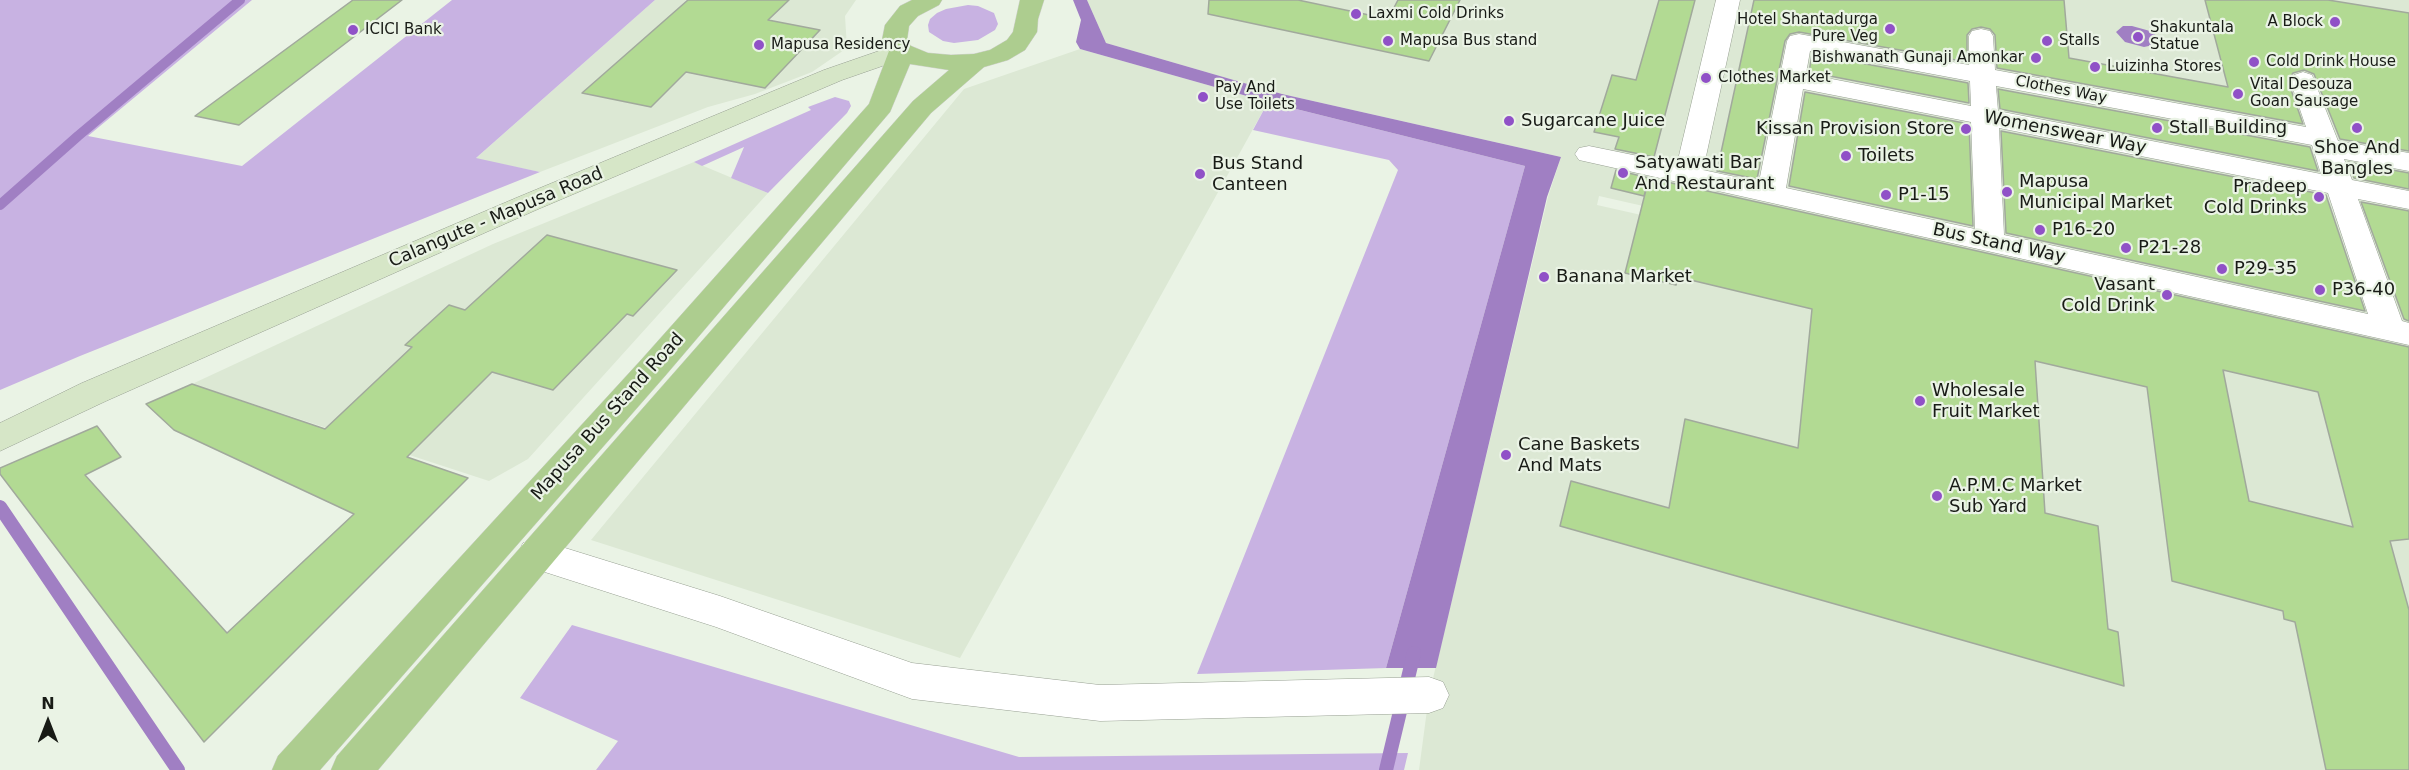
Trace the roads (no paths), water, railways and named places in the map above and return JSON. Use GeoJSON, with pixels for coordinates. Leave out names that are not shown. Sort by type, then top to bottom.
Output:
{"type":"FeatureCollection","features":[{"type":"Feature","properties":{"kind":"main road"},"geometry":{"type":"LineString","coordinates":[[930,0],[909,11],[897,25],[894,40],[902,51],[923,60],[951,63],[975,62],[999,55],[1016,45],[1025,32],[1029,9],[1020,9],[1007,1]]}},
{"type":"Feature","properties":{"kind":"main road","name":"Calangute - Mapusa Road"},"geometry":{"type":"LineString","coordinates":[[0,438],[94,392],[526,204],[823,79],[902,51]]}},
{"type":"Feature","properties":{"kind":"main road","name":"Mapusa Bus Stand Road"},"geometry":{"type":"LineString","coordinates":[[293,770],[653,368],[881,106],[902,51]]}},
{"type":"Feature","properties":{"kind":"main road","name":"Mapusa Bus Stand Road"},"geometry":{"type":"LineString","coordinates":[[352,770],[922,107],[975,62]]}},
{"type":"Feature","properties":{"kind":"main road","name":"Calangute - Mapusa Road"},"geometry":{"type":"LineString","coordinates":[[0,420],[17,413],[94,392]]}},
{"type":"Feature","properties":{"kind":"street"},"geometry":{"type":"LineString","coordinates":[[1688,176],[1728,0]]}},
{"type":"Feature","properties":{"kind":"street"},"geometry":{"type":"LineString","coordinates":[[1981,36],[1990,242]]}},
{"type":"Feature","properties":{"kind":"street","name":"Clothes Way"},"geometry":{"type":"LineString","coordinates":[[1791,79],[1799,41],[1983,75],[2325,143],[2409,162]]}},
{"type":"Feature","properties":{"kind":"street"},"geometry":{"type":"LineString","coordinates":[[1770,194],[1791,79]]}},
{"type":"Feature","properties":{"kind":"street","name":"Womenswear Way"},"geometry":{"type":"LineString","coordinates":[[1791,79],[2409,200]]}},
{"type":"Feature","properties":{"kind":"street"},"geometry":{"type":"LineString","coordinates":[[2303,80],[2339,186],[2399,332]]}},
{"type":"Feature","properties":{"kind":"street","name":"Bus Stand Way"},"geometry":{"type":"LineString","coordinates":[[1589,154],[2399,332]]}},
{"type":"Feature","properties":{"kind":"street"},"geometry":{"type":"LineString","coordinates":[[536,554],[720,612],[912,681],[1100,703],[1429,695]]}},
{"type":"Feature","properties":{"kind":"waterway"},"geometry":{"type":"LineString","coordinates":[[0,205],[78,136],[240,0]]}},
{"type":"Feature","properties":{"kind":"waterway"},"geometry":{"type":"LineString","coordinates":[[0,507],[178,770]]}},
{"type":"Feature","properties":{"kind":"waterway"},"geometry":{"type":"LineString","coordinates":[[1386,770],[1414,653]]}},
{"type":"Feature","properties":{"kind":"place","name":"Laxmi Cold Drinks"},"geometry":{"type":"Point","coordinates":[1356,14]}},
{"type":"Feature","properties":{"kind":"place","name":"A Block"},"geometry":{"type":"Point","coordinates":[2335,22]}},
{"type":"Feature","properties":{"kind":"place","name":"Hotel Shantadurga Pure Veg"},"geometry":{"type":"Point","coordinates":[1890,29]}},
{"type":"Feature","properties":{"kind":"place","name":"ICICI Bank"},"geometry":{"type":"Point","coordinates":[353,30]}},
{"type":"Feature","properties":{"kind":"place","name":"Shakuntala Statue"},"geometry":{"type":"Point","coordinates":[2138,37]}},
{"type":"Feature","properties":{"kind":"place","name":"Mapusa Bus stand"},"geometry":{"type":"Point","coordinates":[1388,41]}},
{"type":"Feature","properties":{"kind":"place","name":"Stalls"},"geometry":{"type":"Point","coordinates":[2047,41]}},
{"type":"Feature","properties":{"kind":"place","name":"Mapusa Residency"},"geometry":{"type":"Point","coordinates":[759,45]}},
{"type":"Feature","properties":{"kind":"place","name":"Bishwanath Gunaji Amonkar"},"geometry":{"type":"Point","coordinates":[2036,58]}},
{"type":"Feature","properties":{"kind":"place","name":"Cold Drink House"},"geometry":{"type":"Point","coordinates":[2254,62]}},
{"type":"Feature","properties":{"kind":"place","name":"Luizinha Stores"},"geometry":{"type":"Point","coordinates":[2095,67]}},
{"type":"Feature","properties":{"kind":"place","name":"Clothes Market"},"geometry":{"type":"Point","coordinates":[1706,78]}},
{"type":"Feature","properties":{"kind":"place","name":"Vital Desouza Goan Sausage"},"geometry":{"type":"Point","coordinates":[2238,94]}},
{"type":"Feature","properties":{"kind":"place","name":"Pay And Use Toilets"},"geometry":{"type":"Point","coordinates":[1203,97]}},
{"type":"Feature","properties":{"kind":"place","name":"Sugarcane Juice"},"geometry":{"type":"Point","coordinates":[1509,121]}},
{"type":"Feature","properties":{"kind":"place","name":"Stall Building"},"geometry":{"type":"Point","coordinates":[2157,128]}},
{"type":"Feature","properties":{"kind":"place","name":"Shoe And Bangles"},"geometry":{"type":"Point","coordinates":[2357,128]}},
{"type":"Feature","properties":{"kind":"place","name":"Kissan Provision Store"},"geometry":{"type":"Point","coordinates":[1966,129]}},
{"type":"Feature","properties":{"kind":"place","name":"Toilets"},"geometry":{"type":"Point","coordinates":[1846,156]}},
{"type":"Feature","properties":{"kind":"place","name":"Satyawati Bar And Restaurant"},"geometry":{"type":"Point","coordinates":[1623,173]}},
{"type":"Feature","properties":{"kind":"place","name":"Bus Stand Canteen"},"geometry":{"type":"Point","coordinates":[1200,174]}},
{"type":"Feature","properties":{"kind":"place","name":"Mapusa Municipal Market"},"geometry":{"type":"Point","coordinates":[2007,192]}},
{"type":"Feature","properties":{"kind":"place","name":"P1-15"},"geometry":{"type":"Point","coordinates":[1886,195]}},
{"type":"Feature","properties":{"kind":"place","name":"Pradeep Cold Drinks"},"geometry":{"type":"Point","coordinates":[2319,197]}},
{"type":"Feature","properties":{"kind":"place","name":"P16-20"},"geometry":{"type":"Point","coordinates":[2040,230]}},
{"type":"Feature","properties":{"kind":"place","name":"P21-28"},"geometry":{"type":"Point","coordinates":[2126,248]}},
{"type":"Feature","properties":{"kind":"place","name":"P29-35"},"geometry":{"type":"Point","coordinates":[2222,269]}},
{"type":"Feature","properties":{"kind":"place","name":"Banana Market"},"geometry":{"type":"Point","coordinates":[1544,277]}},
{"type":"Feature","properties":{"kind":"place","name":"P36-40"},"geometry":{"type":"Point","coordinates":[2320,290]}},
{"type":"Feature","properties":{"kind":"place","name":"Vasant Cold Drink"},"geometry":{"type":"Point","coordinates":[2167,295]}},
{"type":"Feature","properties":{"kind":"place","name":"Wholesale Fruit Market"},"geometry":{"type":"Point","coordinates":[1920,401]}},
{"type":"Feature","properties":{"kind":"place","name":"Cane Baskets And Mats"},"geometry":{"type":"Point","coordinates":[1506,455]}},
{"type":"Feature","properties":{"kind":"place","name":"A.P.M.C Market Sub Yard"},"geometry":{"type":"Point","coordinates":[1937,496]}}]}
